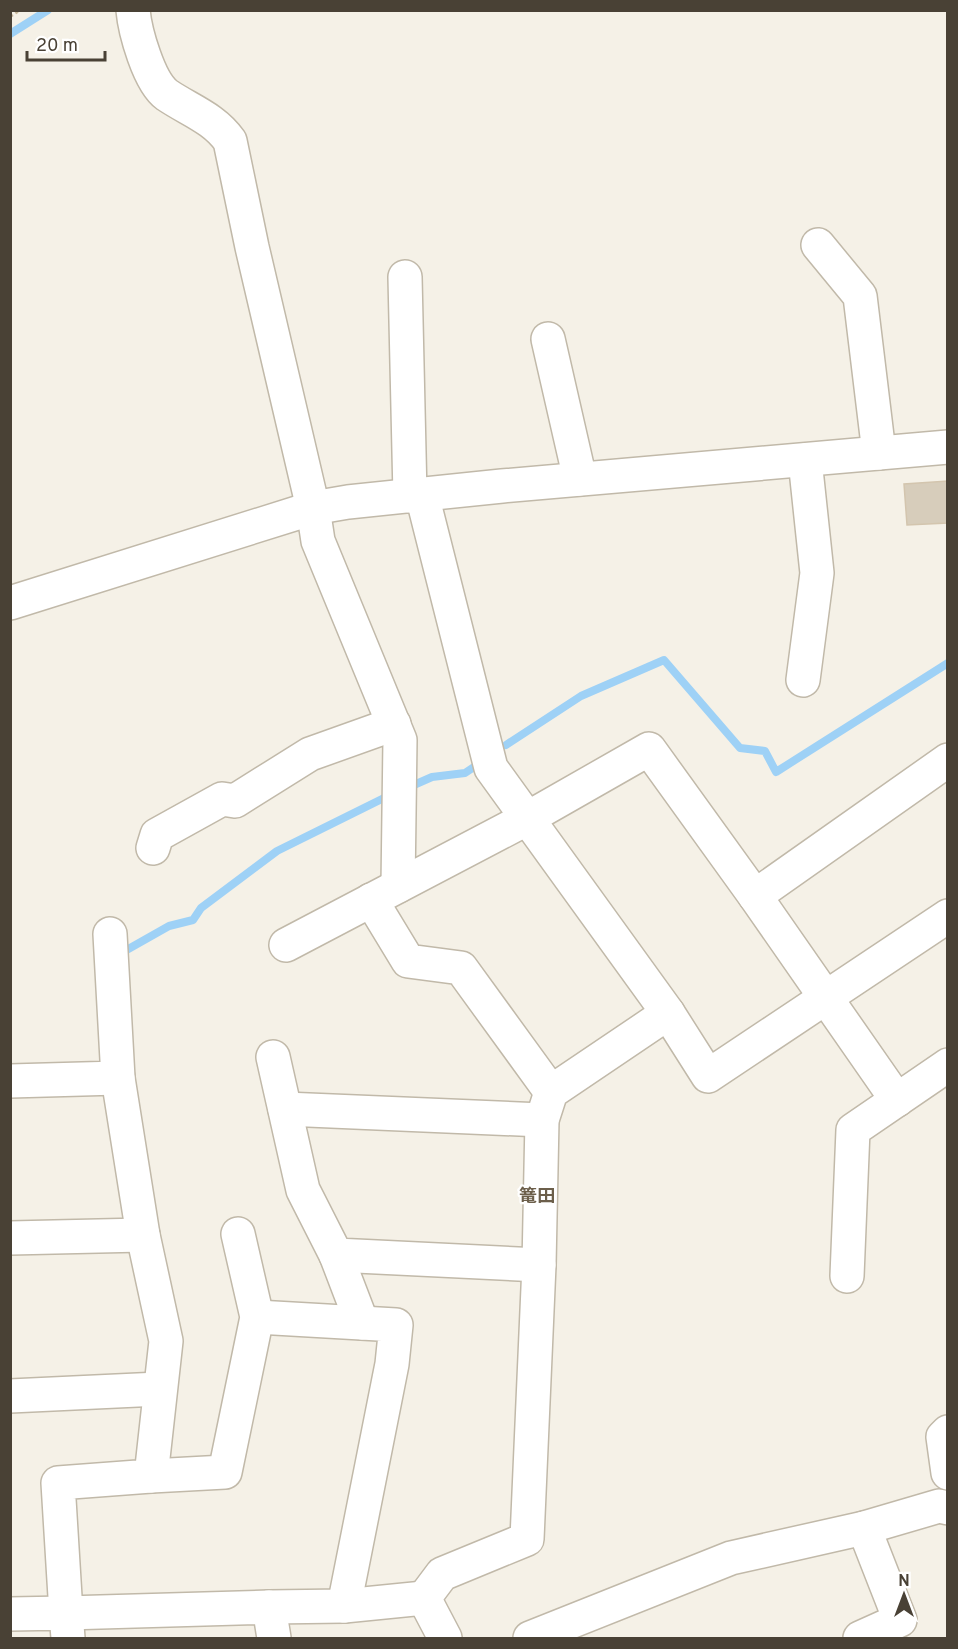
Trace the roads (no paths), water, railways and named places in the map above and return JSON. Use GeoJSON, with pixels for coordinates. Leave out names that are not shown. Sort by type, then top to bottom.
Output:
{"type":"FeatureCollection","features":[{"type":"Feature","properties":{"kind":"street"},"geometry":{"type":"LineString","coordinates":[[10,1614],[67,1626],[272,1623],[344,1606],[424,1598],[442,1574],[527,1539],[546,1106],[461,968],[408,961],[385,893],[400,792],[400,740],[318,541],[313,508],[252,247],[230,141],[213,122],[165,93],[152,76],[134,23],[133,10]]}},
{"type":"Feature","properties":{"kind":"street"},"geometry":{"type":"LineString","coordinates":[[818,245],[861,296],[879,453]]}},
{"type":"Feature","properties":{"kind":"street"},"geometry":{"type":"LineString","coordinates":[[405,277],[416,495],[491,768],[668,1013],[708,1076],[948,916]]}},
{"type":"Feature","properties":{"kind":"street"},"geometry":{"type":"LineString","coordinates":[[548,339],[580,480]]}},
{"type":"Feature","properties":{"kind":"street"},"geometry":{"type":"LineString","coordinates":[[10,603],[313,508],[416,495],[948,447]]}},
{"type":"Feature","properties":{"kind":"street"},"geometry":{"type":"LineString","coordinates":[[803,680],[817,573],[805,460]]}},
{"type":"Feature","properties":{"kind":"street"},"geometry":{"type":"LineString","coordinates":[[153,848],[157,835],[222,799],[235,801],[310,754],[394,724]]}},
{"type":"Feature","properties":{"kind":"street"},"geometry":{"type":"LineString","coordinates":[[286,945],[528,818],[649,749],[897,1100]]}},
{"type":"Feature","properties":{"kind":"street"},"geometry":{"type":"LineString","coordinates":[[755,896],[948,760]]}},
{"type":"Feature","properties":{"kind":"street"},"geometry":{"type":"LineString","coordinates":[[110,934],[118,1078],[143,1235],[166,1341],[151,1476]]}},
{"type":"Feature","properties":{"kind":"street"},"geometry":{"type":"LineString","coordinates":[[285,1109],[546,1106],[668,1013]]}},
{"type":"Feature","properties":{"kind":"street"},"geometry":{"type":"LineString","coordinates":[[273,1057],[303,1190],[336,1255],[362,1323]]}},
{"type":"Feature","properties":{"kind":"street"},"geometry":{"type":"LineString","coordinates":[[847,1276],[853,1130],[948,1065]]}},
{"type":"Feature","properties":{"kind":"street"},"geometry":{"type":"LineString","coordinates":[[10,1081],[118,1078]]}},
{"type":"Feature","properties":{"kind":"street"},"geometry":{"type":"LineString","coordinates":[[67,1626],[58,1483],[225,1472],[257,1317],[238,1234]]}},
{"type":"Feature","properties":{"kind":"street"},"geometry":{"type":"LineString","coordinates":[[10,1238],[143,1235]]}},
{"type":"Feature","properties":{"kind":"street"},"geometry":{"type":"LineString","coordinates":[[336,1255],[539,1265]]}},
{"type":"Feature","properties":{"kind":"street"},"geometry":{"type":"LineString","coordinates":[[257,1317],[396,1325],[392,1364],[344,1606]]}},
{"type":"Feature","properties":{"kind":"street"},"geometry":{"type":"LineString","coordinates":[[10,1396],[159,1389]]}},
{"type":"Feature","properties":{"kind":"street"},"geometry":{"type":"LineString","coordinates":[[948,1432],[943,1437],[948,1473]]}},
{"type":"Feature","properties":{"kind":"street"},"geometry":{"type":"LineString","coordinates":[[531,1638],[731,1558],[864,1528],[939,1506],[948,1508]]}},
{"type":"Feature","properties":{"kind":"street"},"geometry":{"type":"LineString","coordinates":[[860,1638],[900,1620],[864,1528]]}},
{"type":"Feature","properties":{"kind":"street"},"geometry":{"type":"LineString","coordinates":[[424,1598],[446,1638]]}},
{"type":"Feature","properties":{"kind":"waterway"},"geometry":{"type":"LineString","coordinates":[[10,34],[48,10]]}},
{"type":"Feature","properties":{"kind":"waterway"},"geometry":{"type":"LineString","coordinates":[[506,745],[581,696],[664,660],[740,748],[765,751],[776,772],[948,663]]}},
{"type":"Feature","properties":{"kind":"waterway"},"geometry":{"type":"LineString","coordinates":[[407,788],[432,777],[465,773],[477,765]]}},
{"type":"Feature","properties":{"kind":"waterway"},"geometry":{"type":"LineString","coordinates":[[123,952],[169,926],[193,920],[201,908],[277,851],[390,795]]}},
{"type":"Feature","properties":{"kind":"district","name":"篭田"},"geometry":{"type":"Point","coordinates":[537,1196]}}]}
